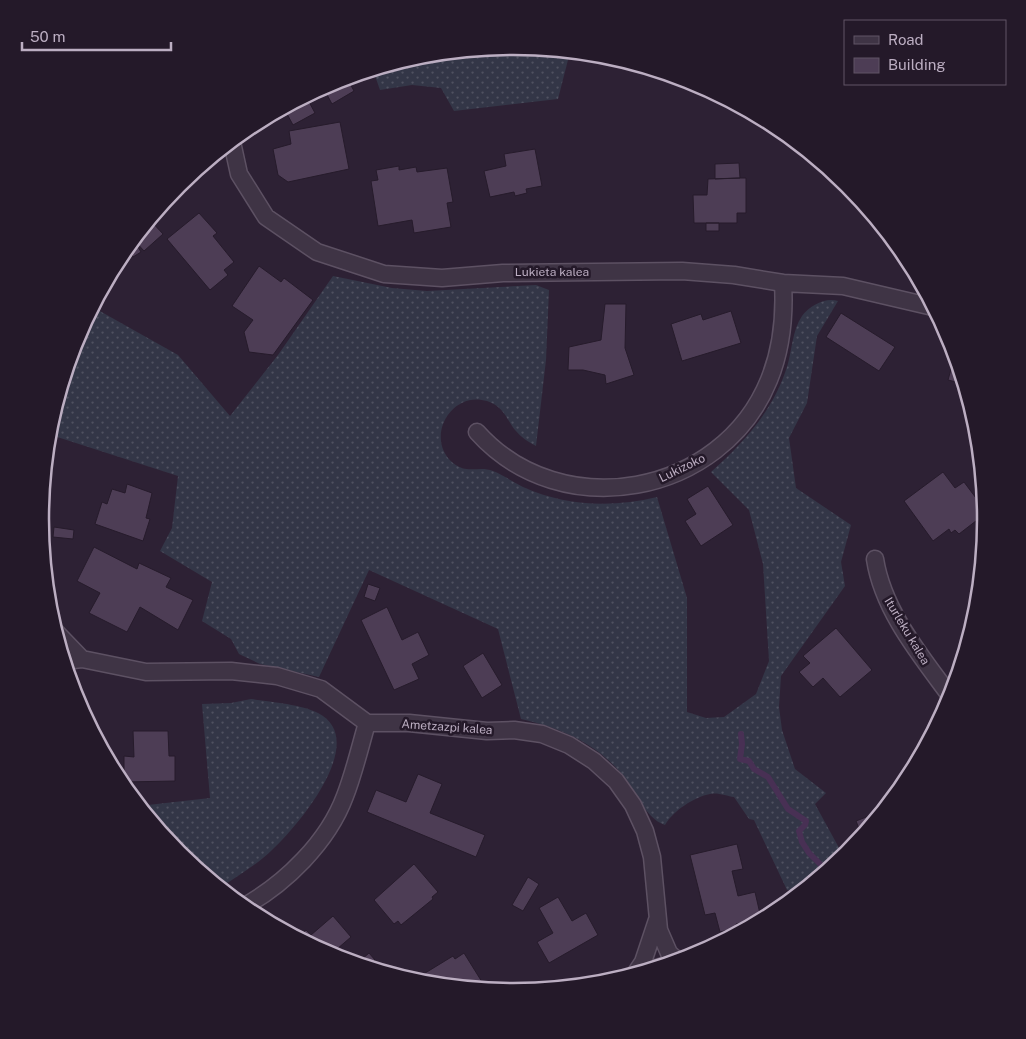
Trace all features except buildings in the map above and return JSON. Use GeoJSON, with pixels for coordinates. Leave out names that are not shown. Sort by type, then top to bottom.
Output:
{"type":"FeatureCollection","features":[{"type":"Feature","properties":{"kind":"street","name":"Lukieta kalea"},"geometry":{"type":"LineString","coordinates":[[233,149],[239,174],[266,217],[317,252],[384,274],[442,278],[503,272],[682,271],[734,275],[783,284],[843,286],[924,305]]}},
{"type":"Feature","properties":{"kind":"street","name":"Lukizoko"},"geometry":{"type":"LineString","coordinates":[[477,432],[490,447],[534,474],[562,483],[596,489],[625,488],[658,480],[686,468],[713,452],[736,432],[756,406],[769,381],[779,350],[785,317],[783,284]]}},
{"type":"Feature","properties":{"kind":"street","name":"Iturleku kalea"},"geometry":{"type":"LineString","coordinates":[[875,560],[878,579],[890,603],[919,653],[945,689]]}},
{"type":"Feature","properties":{"kind":"street"},"geometry":{"type":"LineString","coordinates":[[66,642],[82,659]]}},
{"type":"Feature","properties":{"kind":"street"},"geometry":{"type":"LineString","coordinates":[[71,660],[82,659],[146,672],[231,671],[277,676],[321,689],[367,723],[345,797],[331,824],[297,866],[250,903]]}},
{"type":"Feature","properties":{"kind":"street","name":"Ametzazpi kalea"},"geometry":{"type":"LineString","coordinates":[[367,723],[409,723],[542,734],[569,745],[594,761],[622,789],[633,805],[645,831],[652,857],[659,930],[671,955]]}},
{"type":"Feature","properties":{"kind":"street"},"geometry":{"type":"LineString","coordinates":[[640,966],[658,918]]}},
{"type":"Feature","properties":{"kind":"shaded area"},"geometry":{"type":"Polygon","coordinates":[[[513,55],[568,58],[558,99],[454,111],[441,88],[412,85],[380,90],[375,77],[422,64],[483,56],[513,55]]]}},
{"type":"Feature","properties":{"kind":"shaded area"},"geometry":{"type":"Polygon","coordinates":[[[333,276],[392,288],[427,291],[536,285],[549,290],[546,360],[536,446],[517,433],[497,406],[487,401],[474,399],[462,403],[453,409],[446,418],[442,429],[441,441],[445,453],[458,467],[488,469],[523,487],[555,498],[606,504],[640,501],[657,497],[687,598],[687,712],[706,718],[724,717],[756,694],[769,661],[763,564],[749,510],[711,472],[746,437],[766,412],[787,367],[794,335],[802,316],[809,308],[818,303],[828,300],[838,301],[817,336],[807,403],[789,438],[796,488],[851,525],[841,562],[845,586],[781,676],[779,707],[782,730],[795,769],[826,793],[815,804],[840,849],[792,891],[787,890],[754,820],[749,819],[734,797],[716,793],[710,794],[691,801],[679,810],[665,825],[657,821],[645,809],[621,773],[599,753],[563,732],[521,719],[498,629],[369,570],[319,677],[260,664],[239,654],[231,639],[202,621],[212,582],[160,551],[172,528],[178,476],[57,437],[73,370],[99,310],[178,355],[230,416],[278,355],[333,276]]]}},
{"type":"Feature","properties":{"kind":"shaded area"},"geometry":{"type":"Polygon","coordinates":[[[251,699],[294,705],[311,710],[318,713],[332,726],[337,743],[333,762],[324,783],[312,804],[297,823],[266,855],[225,884],[185,848],[147,805],[210,798],[202,704],[231,703],[251,699]]]}},
{"type":"Feature","properties":{"kind":"waterway"},"geometry":{"type":"LineString","coordinates":[[741,734],[740,759],[749,761],[754,769],[768,777],[788,809],[806,821],[799,831],[802,842],[809,853],[822,866]]}}]}
